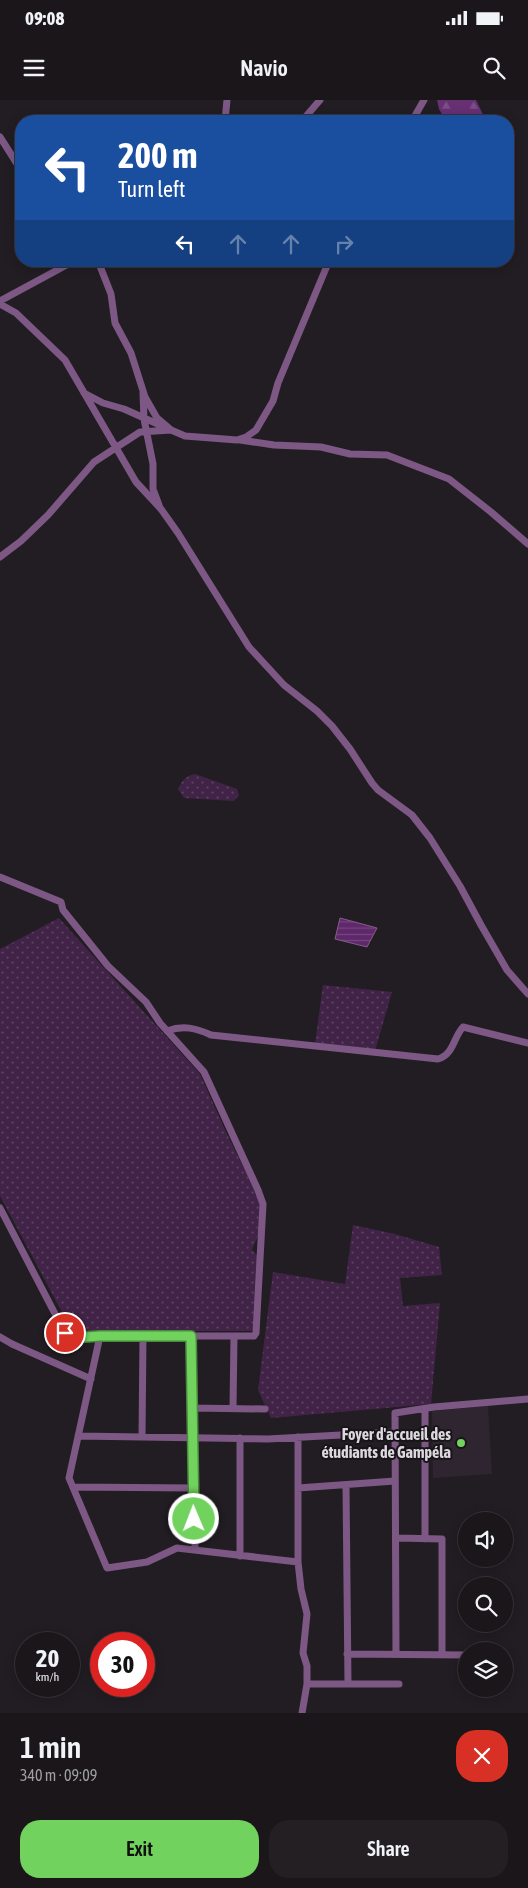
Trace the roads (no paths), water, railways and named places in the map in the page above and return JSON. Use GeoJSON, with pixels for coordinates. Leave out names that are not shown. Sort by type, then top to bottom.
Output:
{"type":"FeatureCollection","features":[{"type":"Feature","properties":{"kind":"street"},"geometry":{"type":"LineString","coordinates":[[226,115],[227,100]]}},
{"type":"Feature","properties":{"kind":"street"},"geometry":{"type":"LineString","coordinates":[[307,115],[320,100]]}},
{"type":"Feature","properties":{"kind":"street"},"geometry":{"type":"LineString","coordinates":[[415,115],[424,100]]}},
{"type":"Feature","properties":{"kind":"street"},"geometry":{"type":"LineString","coordinates":[[0,137],[15,161]]}},
{"type":"Feature","properties":{"kind":"street"},"geometry":{"type":"LineString","coordinates":[[63,267],[0,302],[16,312],[57,352],[72,372],[136,482],[178,533],[249,647],[284,685],[317,711],[332,726],[378,790],[408,811],[430,838],[460,886],[480,925],[507,970],[528,994]]}},
{"type":"Feature","properties":{"kind":"street"},"geometry":{"type":"LineString","coordinates":[[100,267],[111,294],[115,324],[131,353],[145,397],[157,418],[171,430]]}},
{"type":"Feature","properties":{"kind":"street"},"geometry":{"type":"LineString","coordinates":[[237,440],[246,437],[256,430],[273,401],[281,376],[326,267]]}},
{"type":"Feature","properties":{"kind":"street"},"geometry":{"type":"LineString","coordinates":[[142,385],[144,418],[153,464],[153,489],[160,509]]}},
{"type":"Feature","properties":{"kind":"street"},"geometry":{"type":"LineString","coordinates":[[84,393],[102,403],[124,409],[184,436],[274,445],[322,447],[350,454],[387,455],[449,479],[528,544]]}},
{"type":"Feature","properties":{"kind":"street"},"geometry":{"type":"LineString","coordinates":[[0,557],[21,541],[48,515],[85,470],[94,462],[140,432],[171,430]]}},
{"type":"Feature","properties":{"kind":"street"},"geometry":{"type":"LineString","coordinates":[[0,877],[61,902],[63,910],[108,966],[146,1002],[167,1031],[204,1072],[263,1204],[256,1334],[254,1336],[100,1336],[71,1338],[65,1333],[0,1208]]}},
{"type":"Feature","properties":{"kind":"street"},"geometry":{"type":"LineString","coordinates":[[167,1031],[176,1028],[192,1028],[212,1035],[438,1059],[447,1055],[451,1050],[462,1026],[528,1043]]}},
{"type":"Feature","properties":{"kind":"street"},"geometry":{"type":"LineString","coordinates":[[100,1336],[69,1478],[107,1568],[147,1562],[177,1548],[298,1562]]}},
{"type":"Feature","properties":{"kind":"street"},"geometry":{"type":"LineString","coordinates":[[142,1437],[143,1336]]}},
{"type":"Feature","properties":{"kind":"street"},"geometry":{"type":"LineString","coordinates":[[191,1336],[195,1550]]}},
{"type":"Feature","properties":{"kind":"street"},"geometry":{"type":"LineString","coordinates":[[233,1408],[234,1336]]}},
{"type":"Feature","properties":{"kind":"street"},"geometry":{"type":"LineString","coordinates":[[0,1337],[91,1379]]}},
{"type":"Feature","properties":{"kind":"street"},"geometry":{"type":"LineString","coordinates":[[396,1654],[395,1413],[528,1399]]}},
{"type":"Feature","properties":{"kind":"street"},"geometry":{"type":"LineString","coordinates":[[192,1408],[265,1409]]}},
{"type":"Feature","properties":{"kind":"street"},"geometry":{"type":"LineString","coordinates":[[425,1409],[425,1539]]}},
{"type":"Feature","properties":{"kind":"street"},"geometry":{"type":"LineString","coordinates":[[78,1436],[240,1438],[395,1432]]}},
{"type":"Feature","properties":{"kind":"street"},"geometry":{"type":"LineString","coordinates":[[298,1437],[298,1562],[307,1614],[303,1653],[308,1666],[302,1713]]}},
{"type":"Feature","properties":{"kind":"street"},"geometry":{"type":"LineString","coordinates":[[240,1438],[240,1556]]}},
{"type":"Feature","properties":{"kind":"street"},"geometry":{"type":"LineString","coordinates":[[298,1488],[395,1482]]}},
{"type":"Feature","properties":{"kind":"street"},"geometry":{"type":"LineString","coordinates":[[346,1485],[348,1684]]}},
{"type":"Feature","properties":{"kind":"street"},"geometry":{"type":"LineString","coordinates":[[73,1487],[194,1488]]}},
{"type":"Feature","properties":{"kind":"street"},"geometry":{"type":"LineString","coordinates":[[396,1538],[442,1539],[442,1655]]}},
{"type":"Feature","properties":{"kind":"street"},"geometry":{"type":"LineString","coordinates":[[348,1654],[458,1655]]}},
{"type":"Feature","properties":{"kind":"street"},"geometry":{"type":"LineString","coordinates":[[307,1684],[399,1684]]}},
{"type":"Feature","properties":{"kind":"place","name":"Foyer d'accueil des étudiants de Gampéla"},"geometry":{"type":"Point","coordinates":[461,1443]}}]}
